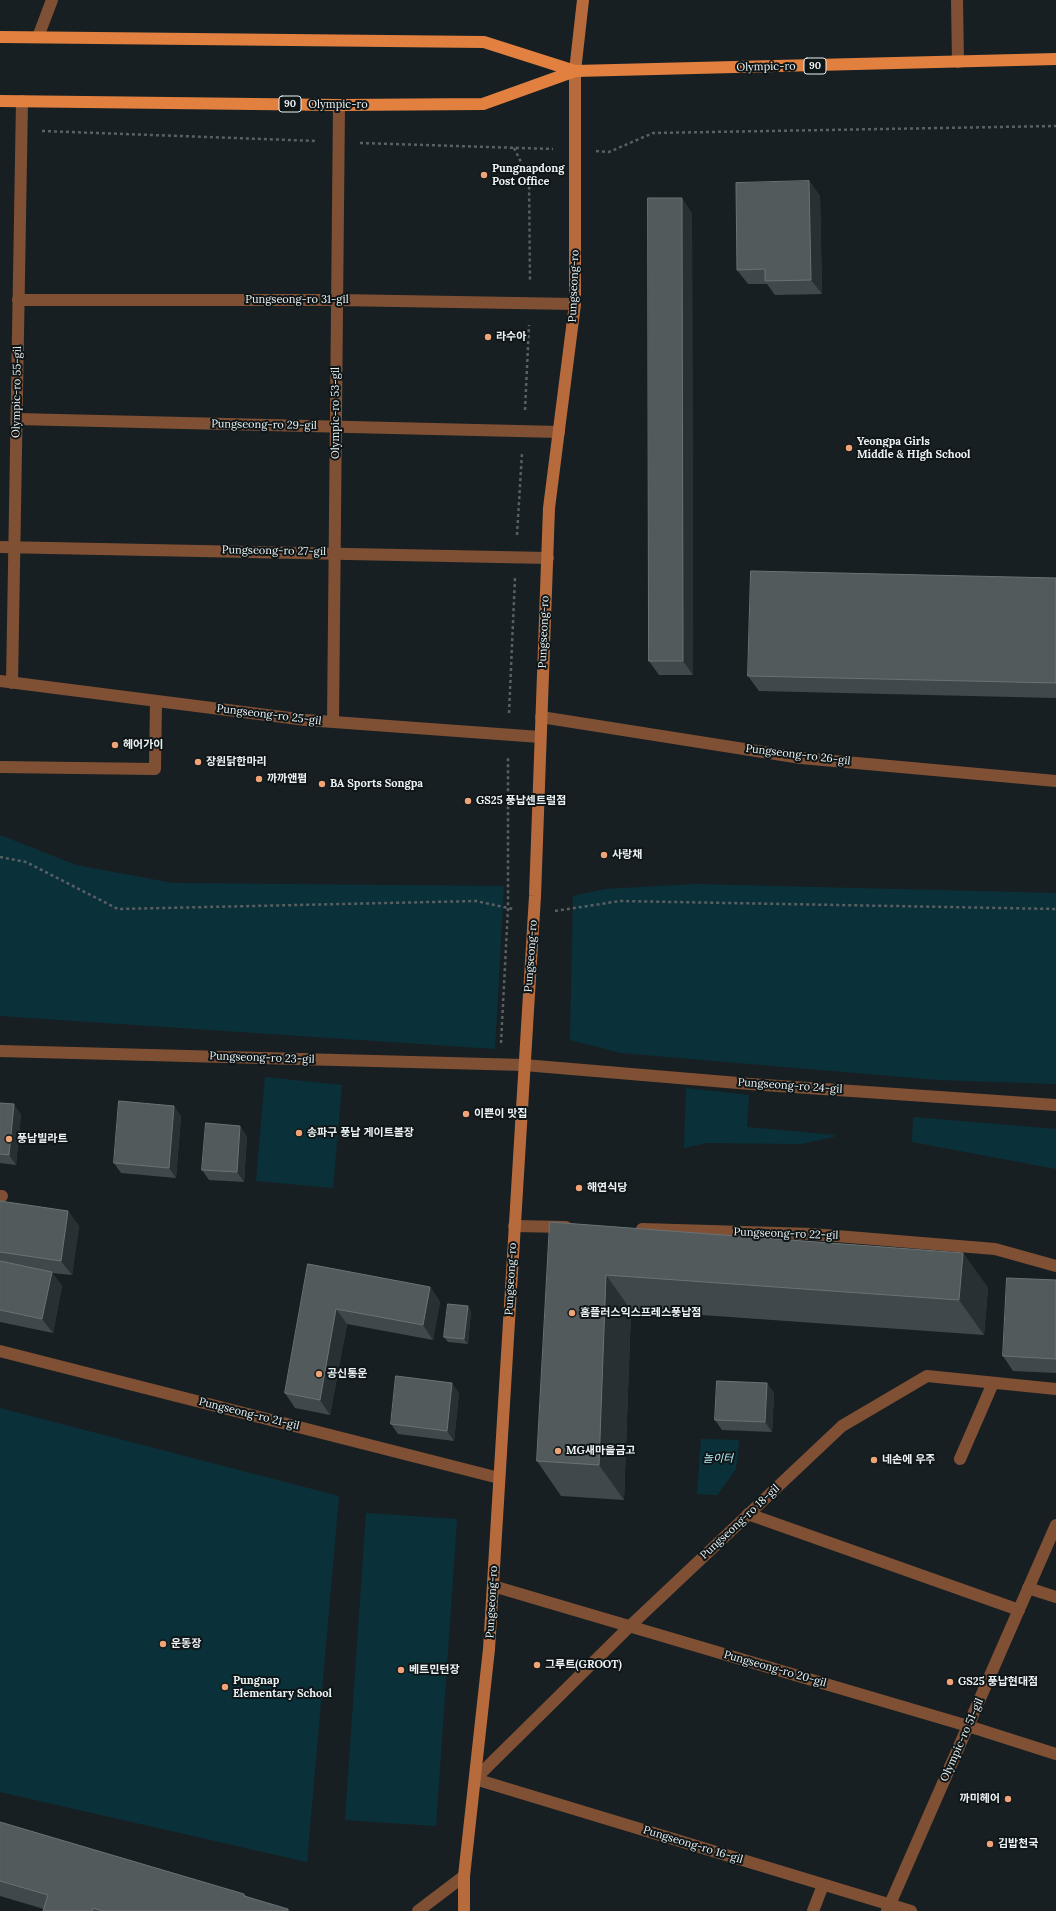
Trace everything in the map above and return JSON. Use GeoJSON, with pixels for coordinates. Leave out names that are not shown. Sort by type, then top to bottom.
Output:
{"type":"FeatureCollection","features":[{"type":"Feature","properties":{"kind":"main road","name":"Olympic-ro"},"geometry":{"type":"LineString","coordinates":[[0,37],[484,42],[575,71]]}},
{"type":"Feature","properties":{"kind":"main road","name":"Olympic-ro"},"geometry":{"type":"LineString","coordinates":[[0,101],[339,105],[483,104],[575,71],[1056,59]]}},
{"type":"Feature","properties":{"kind":"street"},"geometry":{"type":"LineString","coordinates":[[38,38],[52,0]]}},
{"type":"Feature","properties":{"kind":"street","name":"Pungseong-ro"},"geometry":{"type":"LineString","coordinates":[[464,1911],[464,1876],[489,1649],[493,1586],[498,1478],[533,914],[550,508],[575,304],[575,71],[583,0]]}},
{"type":"Feature","properties":{"kind":"street"},"geometry":{"type":"LineString","coordinates":[[957,0],[958,62]]}},
{"type":"Feature","properties":{"kind":"street","name":"Olympic-ro 55-gil"},"geometry":{"type":"LineString","coordinates":[[6,682],[14,546],[22,101]]}},
{"type":"Feature","properties":{"kind":"street","name":"Olympic-ro 53-gil"},"geometry":{"type":"LineString","coordinates":[[333,722],[339,105]]}},
{"type":"Feature","properties":{"kind":"street","name":"Pungseong-ro 31-gil"},"geometry":{"type":"LineString","coordinates":[[18,300],[337,300],[575,304]]}},
{"type":"Feature","properties":{"kind":"street","name":"Pungseong-ro 29-gil"},"geometry":{"type":"LineString","coordinates":[[17,419],[559,432]]}},
{"type":"Feature","properties":{"kind":"street","name":"Pungseong-ro 27-gil"},"geometry":{"type":"LineString","coordinates":[[0,547],[14,546],[548,558]]}},
{"type":"Feature","properties":{"kind":"street","name":"Pungseong-ro 25-gil"},"geometry":{"type":"LineString","coordinates":[[6,682],[333,722],[540,737]]}},
{"type":"Feature","properties":{"kind":"street"},"geometry":{"type":"LineString","coordinates":[[0,767],[155,769],[156,701]]}},
{"type":"Feature","properties":{"kind":"street","name":"Pungseong-ro 26-gil"},"geometry":{"type":"LineString","coordinates":[[541,717],[801,758],[1056,781]]}},
{"type":"Feature","properties":{"kind":"street","name":"Pungseong-ro 23-gil"},"geometry":{"type":"LineString","coordinates":[[0,1051],[524,1065]]}},
{"type":"Feature","properties":{"kind":"street","name":"Pungseong-ro 24-gil"},"geometry":{"type":"LineString","coordinates":[[524,1065],[758,1084],[1056,1105]]}},
{"type":"Feature","properties":{"kind":"street"},"geometry":{"type":"LineString","coordinates":[[514,1226],[577,1228]]}},
{"type":"Feature","properties":{"kind":"street","name":"Pungseong-ro 22-gil"},"geometry":{"type":"LineString","coordinates":[[632,1229],[812,1234],[995,1249],[1056,1266]]}},
{"type":"Feature","properties":{"kind":"street","name":"Pungseong-ro 21-gil"},"geometry":{"type":"LineString","coordinates":[[0,1351],[498,1478]]}},
{"type":"Feature","properties":{"kind":"street","name":"Pungseong-ro 18-gil"},"geometry":{"type":"LineString","coordinates":[[475,1779],[630,1626],[842,1426],[927,1376],[1056,1389]]}},
{"type":"Feature","properties":{"kind":"street"},"geometry":{"type":"LineString","coordinates":[[960,1459],[993,1383]]}},
{"type":"Feature","properties":{"kind":"street"},"geometry":{"type":"LineString","coordinates":[[748,1514],[1019,1610]]}},
{"type":"Feature","properties":{"kind":"street","name":"Olympic-ro 51-gil"},"geometry":{"type":"LineString","coordinates":[[888,1908],[1056,1525]]}},
{"type":"Feature","properties":{"kind":"street","name":"Pungseong-ro 20-gil"},"geometry":{"type":"LineString","coordinates":[[493,1586],[968,1726],[1056,1754]]}},
{"type":"Feature","properties":{"kind":"street"},"geometry":{"type":"LineString","coordinates":[[1028,1588],[1056,1597]]}},
{"type":"Feature","properties":{"kind":"street","name":"Pungseong-ro 16-gil"},"geometry":{"type":"LineString","coordinates":[[475,1779],[823,1885],[888,1908],[911,1911]]}},
{"type":"Feature","properties":{"kind":"street"},"geometry":{"type":"LineString","coordinates":[[418,1911],[464,1876]]}},
{"type":"Feature","properties":{"kind":"street"},"geometry":{"type":"LineString","coordinates":[[813,1911],[823,1885]]}},
{"type":"Feature","properties":{"kind":"path"},"geometry":{"type":"LineString","coordinates":[[22,131],[609,152],[653,132],[1056,126]]}},
{"type":"Feature","properties":{"kind":"path"},"geometry":{"type":"LineString","coordinates":[[500,1064],[508,908],[508,734],[515,557],[530,303],[529,178],[514,148]]}},
{"type":"Feature","properties":{"kind":"path"},"geometry":{"type":"LineString","coordinates":[[0,857],[26,862],[118,909],[476,901],[533,914],[620,901],[1056,909]]}},
{"type":"Feature","properties":{"kind":"green space"},"geometry":{"type":"Polygon","coordinates":[[[0,835],[76,865],[173,883],[504,886],[495,1049],[0,1016],[0,835]]]}},
{"type":"Feature","properties":{"kind":"green space"},"geometry":{"type":"Polygon","coordinates":[[[695,884],[1056,893],[1056,1084],[938,1080],[621,1053],[570,1040],[573,896],[605,889],[695,884]]]}},
{"type":"Feature","properties":{"kind":"green space","name":"송파구 풍납 게이트볼장"},"geometry":{"type":"Polygon","coordinates":[[[265,1077],[342,1085],[333,1188],[256,1181],[265,1077]]]}},
{"type":"Feature","properties":{"kind":"green space"},"geometry":{"type":"Polygon","coordinates":[[[686,1088],[749,1095],[747,1127],[835,1135],[834,1137],[801,1144],[707,1143],[684,1148],[686,1088]]]}},
{"type":"Feature","properties":{"kind":"green space"},"geometry":{"type":"Polygon","coordinates":[[[913,1117],[1056,1129],[1056,1169],[912,1142],[913,1117]]]}},
{"type":"Feature","properties":{"kind":"green space","name":"운동장"},"geometry":{"type":"Polygon","coordinates":[[[0,1408],[339,1496],[307,1862],[0,1792],[0,1408]]]}},
{"type":"Feature","properties":{"kind":"green space","name":"놀이터"},"geometry":{"type":"Polygon","coordinates":[[[701,1439],[739,1440],[736,1469],[717,1495],[697,1494],[701,1439]]]}},
{"type":"Feature","properties":{"kind":"green space","name":"베트민턴장"},"geometry":{"type":"Polygon","coordinates":[[[366,1513],[457,1519],[436,1826],[345,1820],[366,1513]]]}},
{"type":"Feature","properties":{"kind":"building"},"geometry":{"type":"Polygon","coordinates":[[[809,181],[811,280],[765,281],[765,269],[737,270],[736,183],[809,181]]]}},
{"type":"Feature","properties":{"kind":"building"},"geometry":{"type":"Polygon","coordinates":[[[648,198],[682,198],[683,661],[649,661],[648,198]]]}},
{"type":"Feature","properties":{"kind":"building"},"geometry":{"type":"Polygon","coordinates":[[[751,571],[1056,578],[1056,683],[748,676],[751,571]]]}},
{"type":"Feature","properties":{"kind":"building"},"geometry":{"type":"Polygon","coordinates":[[[119,1101],[174,1106],[169,1168],[114,1163],[119,1101]]]}},
{"type":"Feature","properties":{"kind":"building"},"geometry":{"type":"Polygon","coordinates":[[[0,1103],[14,1104],[9,1155],[0,1154],[0,1103]]]}},
{"type":"Feature","properties":{"kind":"building"},"geometry":{"type":"Polygon","coordinates":[[[206,1123],[240,1126],[237,1172],[202,1170],[206,1123]]]}},
{"type":"Feature","properties":{"kind":"building"},"geometry":{"type":"Polygon","coordinates":[[[0,1201],[68,1211],[61,1261],[0,1252],[0,1201]]]}},
{"type":"Feature","properties":{"kind":"building"},"geometry":{"type":"Polygon","coordinates":[[[550,1222],[963,1253],[959,1300],[606,1275],[599,1465],[537,1461],[550,1222]]]}},
{"type":"Feature","properties":{"kind":"building"},"geometry":{"type":"Polygon","coordinates":[[[0,1261],[52,1272],[42,1319],[0,1310],[0,1261]]]}},
{"type":"Feature","properties":{"kind":"building","name":"공신통운"},"geometry":{"type":"Polygon","coordinates":[[[308,1264],[430,1287],[423,1325],[336,1309],[320,1400],[285,1393],[308,1264]]]}},
{"type":"Feature","properties":{"kind":"building"},"geometry":{"type":"Polygon","coordinates":[[[1007,1278],[1056,1280],[1056,1359],[1003,1356],[1007,1278]]]}},
{"type":"Feature","properties":{"kind":"building"},"geometry":{"type":"Polygon","coordinates":[[[448,1304],[468,1306],[464,1339],[444,1337],[448,1304]]]}},
{"type":"Feature","properties":{"kind":"building"},"geometry":{"type":"Polygon","coordinates":[[[396,1376],[452,1383],[447,1431],[391,1424],[396,1376]]]}},
{"type":"Feature","properties":{"kind":"building"},"geometry":{"type":"Polygon","coordinates":[[[717,1381],[767,1383],[765,1422],[715,1420],[717,1381]]]}},
{"type":"Feature","properties":{"kind":"building"},"geometry":{"type":"Polygon","coordinates":[[[0,1822],[244,1894],[244,1896],[288,1909],[288,1911],[102,1911],[93,1908],[92,1911],[43,1911],[48,1895],[0,1881],[0,1822]]]}},
{"type":"Feature","properties":{"kind":"place","name":"Pungnapdong Post Office"},"geometry":{"type":"Point","coordinates":[484,175]}},
{"type":"Feature","properties":{"kind":"place","name":"라수아"},"geometry":{"type":"Point","coordinates":[488,337]}},
{"type":"Feature","properties":{"kind":"place","name":"Yeongpa Girls Middle & HIgh School"},"geometry":{"type":"Point","coordinates":[849,448]}},
{"type":"Feature","properties":{"kind":"place","name":"헤어가이"},"geometry":{"type":"Point","coordinates":[115,745]}},
{"type":"Feature","properties":{"kind":"place","name":"장원닭한마리"},"geometry":{"type":"Point","coordinates":[198,762]}},
{"type":"Feature","properties":{"kind":"place","name":"까까앤펌"},"geometry":{"type":"Point","coordinates":[259,779]}},
{"type":"Feature","properties":{"kind":"place","name":"BA Sports Songpa"},"geometry":{"type":"Point","coordinates":[322,784]}},
{"type":"Feature","properties":{"kind":"place","name":"GS25 풍납센트럴점"},"geometry":{"type":"Point","coordinates":[468,801]}},
{"type":"Feature","properties":{"kind":"place","name":"사랑채"},"geometry":{"type":"Point","coordinates":[604,855]}},
{"type":"Feature","properties":{"kind":"place","name":"이쁜이 맛집"},"geometry":{"type":"Point","coordinates":[466,1114]}},
{"type":"Feature","properties":{"kind":"place","name":"송파구 풍납 게이트볼장"},"geometry":{"type":"Point","coordinates":[299,1133]}},
{"type":"Feature","properties":{"kind":"place","name":"풍남빌라트"},"geometry":{"type":"Point","coordinates":[9,1139]}},
{"type":"Feature","properties":{"kind":"place","name":"해연식당"},"geometry":{"type":"Point","coordinates":[579,1188]}},
{"type":"Feature","properties":{"kind":"place","name":"홈플러스익스프레스풍납점"},"geometry":{"type":"Point","coordinates":[572,1313]}},
{"type":"Feature","properties":{"kind":"place","name":"공신통운"},"geometry":{"type":"Point","coordinates":[319,1374]}},
{"type":"Feature","properties":{"kind":"place","name":"MG새마을금고"},"geometry":{"type":"Point","coordinates":[558,1451]}},
{"type":"Feature","properties":{"kind":"place","name":"네손에 우주"},"geometry":{"type":"Point","coordinates":[874,1460]}},
{"type":"Feature","properties":{"kind":"place","name":"운동장"},"geometry":{"type":"Point","coordinates":[163,1644]}},
{"type":"Feature","properties":{"kind":"place","name":"그루트(GROOT)"},"geometry":{"type":"Point","coordinates":[537,1665]}},
{"type":"Feature","properties":{"kind":"place","name":"베트민턴장"},"geometry":{"type":"Point","coordinates":[401,1670]}},
{"type":"Feature","properties":{"kind":"place","name":"GS25 풍납현대점"},"geometry":{"type":"Point","coordinates":[950,1682]}},
{"type":"Feature","properties":{"kind":"place","name":"Pungnap Elementary School"},"geometry":{"type":"Point","coordinates":[225,1687]}},
{"type":"Feature","properties":{"kind":"place","name":"까미헤어"},"geometry":{"type":"Point","coordinates":[1008,1799]}},
{"type":"Feature","properties":{"kind":"place","name":"김밥천국"},"geometry":{"type":"Point","coordinates":[990,1844]}}]}
